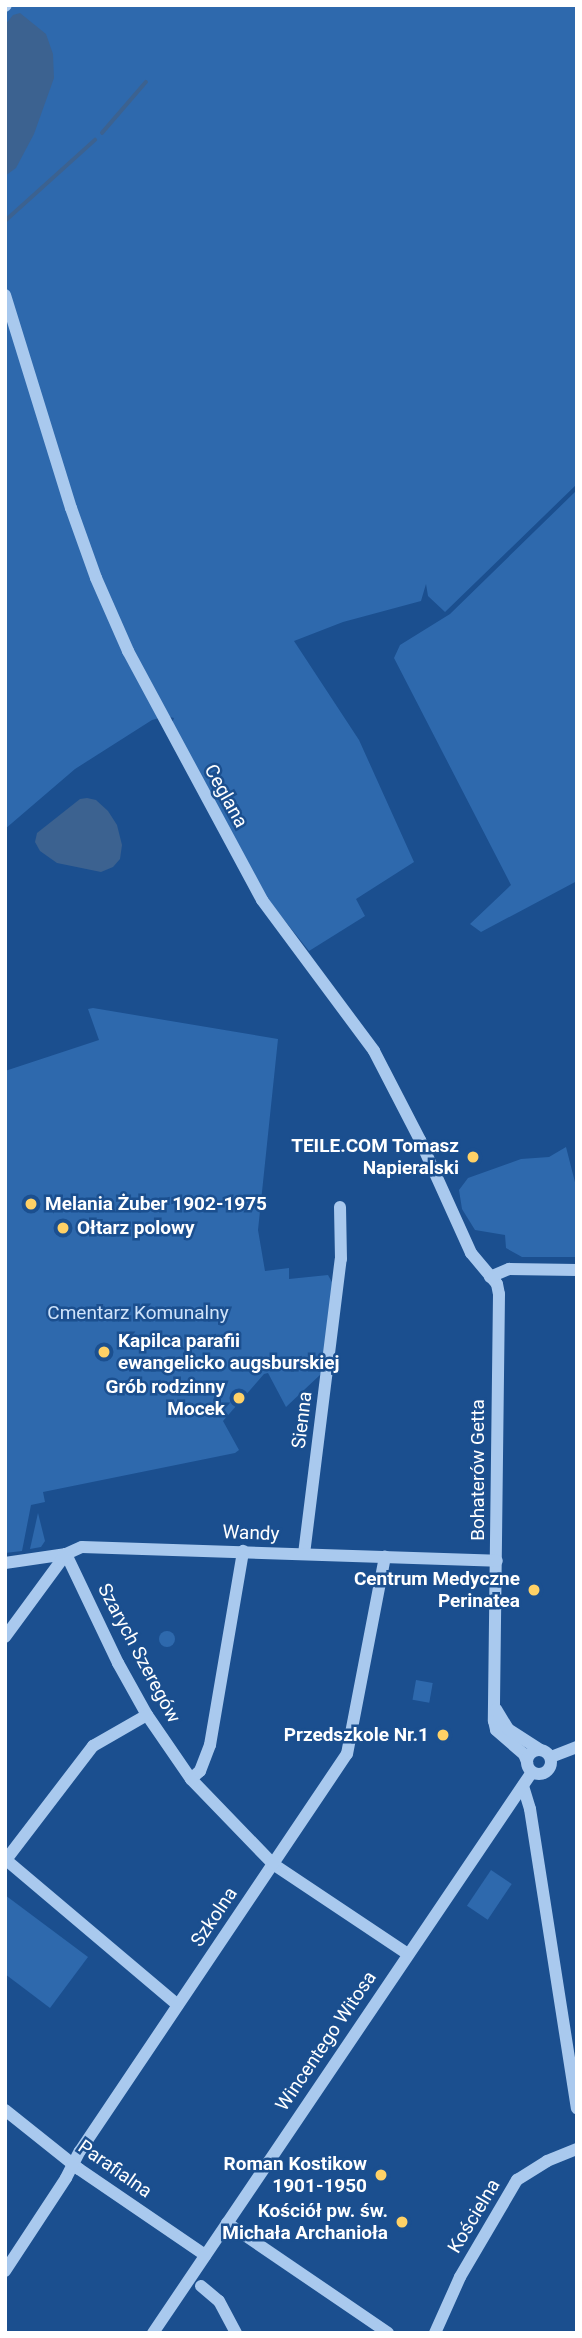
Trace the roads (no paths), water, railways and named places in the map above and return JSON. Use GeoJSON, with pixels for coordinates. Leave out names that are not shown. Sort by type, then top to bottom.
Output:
{"type":"FeatureCollection","features":[{"type":"Feature","properties":{"kind":"street","name":"Ceglana"},"geometry":{"type":"LineString","coordinates":[[5,295],[71,508],[96,578],[139,674],[261,900],[374,1051],[420,1140],[471,1254],[491,1276]]}},
{"type":"Feature","properties":{"kind":"street","name":"Sienna"},"geometry":{"type":"LineString","coordinates":[[304,1554],[341,1259],[340,1206]]}},
{"type":"Feature","properties":{"kind":"street"},"geometry":{"type":"LineString","coordinates":[[491,1276],[509,1269],[577,1270]]}},
{"type":"Feature","properties":{"kind":"street","name":"Bohaterów Getta"},"geometry":{"type":"LineString","coordinates":[[491,1276],[499,1294],[494,1721],[496,1730],[524,1754],[530,1767]]}},
{"type":"Feature","properties":{"kind":"street","name":"Wandy"},"geometry":{"type":"LineString","coordinates":[[5,1563],[66,1554],[82,1548],[497,1561]]}},
{"type":"Feature","properties":{"kind":"street"},"geometry":{"type":"LineString","coordinates":[[191,1779],[200,1771],[210,1745],[243,1551]]}},
{"type":"Feature","properties":{"kind":"street"},"geometry":{"type":"LineString","coordinates":[[5,1637],[66,1554]]}},
{"type":"Feature","properties":{"kind":"street","name":"Szarych Szeregów"},"geometry":{"type":"LineString","coordinates":[[66,1554],[118,1663],[147,1715],[191,1779],[273,1864],[408,1954]]}},
{"type":"Feature","properties":{"kind":"street","name":"Szkolna"},"geometry":{"type":"LineString","coordinates":[[5,2271],[177,2005],[347,1754],[385,1557]]}},
{"type":"Feature","properties":{"kind":"street"},"geometry":{"type":"LineString","coordinates":[[496,1709],[508,1729],[539,1749],[551,1757],[552,1765],[547,1772],[540,1774],[530,1767],[529,1755],[539,1749]]}},
{"type":"Feature","properties":{"kind":"street"},"geometry":{"type":"LineString","coordinates":[[147,1715],[93,1746],[5,1860],[177,2005]]}},
{"type":"Feature","properties":{"kind":"street"},"geometry":{"type":"LineString","coordinates":[[551,1757],[577,1747]]}},
{"type":"Feature","properties":{"kind":"street","name":"Wincentego Witosa"},"geometry":{"type":"LineString","coordinates":[[153,2333],[523,1786],[530,1767]]}},
{"type":"Feature","properties":{"kind":"street"},"geometry":{"type":"LineString","coordinates":[[523,1786],[531,1817],[577,2108]]}},
{"type":"Feature","properties":{"kind":"street","name":"Parafialna"},"geometry":{"type":"LineString","coordinates":[[5,2110],[73,2164],[205,2255]]}},
{"type":"Feature","properties":{"kind":"street","name":"Kościelna"},"geometry":{"type":"LineString","coordinates":[[435,2333],[460,2277],[517,2180],[547,2161],[577,2149]]}},
{"type":"Feature","properties":{"kind":"street"},"geometry":{"type":"LineString","coordinates":[[227,2222],[388,2333]]}},
{"type":"Feature","properties":{"kind":"street"},"geometry":{"type":"LineString","coordinates":[[201,2287],[219,2301],[236,2333]]}},
{"type":"Feature","properties":{"kind":"waterway"},"geometry":{"type":"LineString","coordinates":[[102,133],[146,82]]}},
{"type":"Feature","properties":{"kind":"waterway"},"geometry":{"type":"LineString","coordinates":[[5,221],[95,140]]}},
{"type":"Feature","properties":{"kind":"place","name":"TEILE.COM Tomasz Napieralski"},"geometry":{"type":"Point","coordinates":[473,1157]}},
{"type":"Feature","properties":{"kind":"place","name":"Melania Żuber 1902-1975"},"geometry":{"type":"Point","coordinates":[31,1204]}},
{"type":"Feature","properties":{"kind":"place","name":"Ołtarz polowy"},"geometry":{"type":"Point","coordinates":[63,1228]}},
{"type":"Feature","properties":{"kind":"place","name":"Kapilca parafii ewangelicko augsburskiej"},"geometry":{"type":"Point","coordinates":[104,1352]}},
{"type":"Feature","properties":{"kind":"place","name":"Grób rodzinny Mocek"},"geometry":{"type":"Point","coordinates":[239,1398]}},
{"type":"Feature","properties":{"kind":"place","name":"Centrum Medyczne Perinatea"},"geometry":{"type":"Point","coordinates":[534,1590]}},
{"type":"Feature","properties":{"kind":"place","name":"Przedszkole Nr.1"},"geometry":{"type":"Point","coordinates":[443,1735]}},
{"type":"Feature","properties":{"kind":"place","name":"Roman Kostikow 1901-1950"},"geometry":{"type":"Point","coordinates":[381,2175]}},
{"type":"Feature","properties":{"kind":"place","name":"Kościół pw. św. Michała Archanioła"},"geometry":{"type":"Point","coordinates":[402,2222]}},
{"type":"Feature","properties":{"kind":"park label","name":"Cmentarz Komunalny"},"geometry":{"type":"Point","coordinates":[138,1313]}}]}
